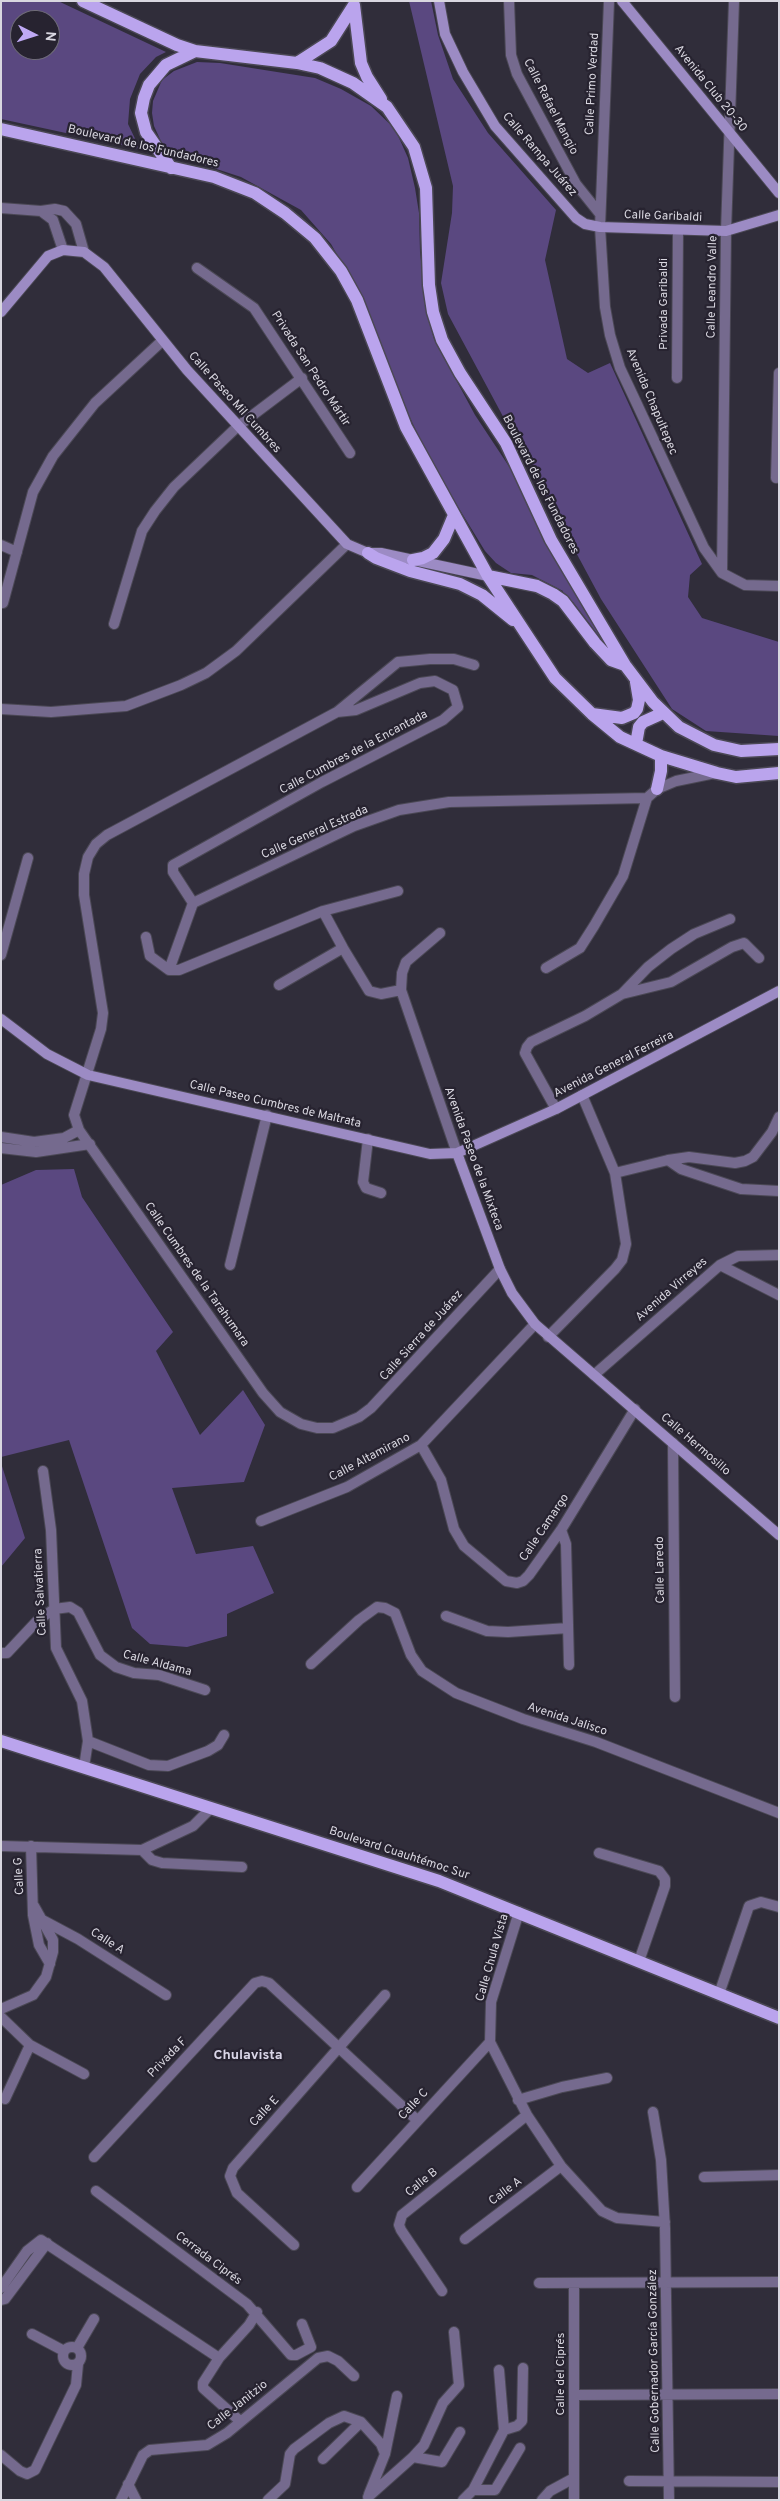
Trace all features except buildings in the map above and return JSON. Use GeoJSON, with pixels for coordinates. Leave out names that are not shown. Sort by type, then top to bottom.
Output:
{"type":"FeatureCollection","features":[{"type":"Feature","properties":{"kind":"main road","name":"Boulevard de los Fundadores"},"geometry":{"type":"LineString","coordinates":[[83,1],[177,46],[195,51],[297,63],[320,68],[353,83],[387,107],[414,147],[426,188],[429,285],[433,312],[442,340],[460,373],[506,443],[551,540],[625,665],[663,713],[679,727],[714,745],[741,751],[779,749]]}},
{"type":"Feature","properties":{"kind":"main road"},"geometry":{"type":"LineString","coordinates":[[297,63],[331,41],[354,3]]}},
{"type":"Feature","properties":{"kind":"main road"},"geometry":{"type":"LineString","coordinates":[[354,3],[361,63],[367,77],[387,107]]}},
{"type":"Feature","properties":{"kind":"main road"},"geometry":{"type":"LineString","coordinates":[[171,168],[146,132],[141,113],[144,98],[149,85],[166,65],[195,51]]}},
{"type":"Feature","properties":{"kind":"main road","name":"Boulevard de los Fundadores"},"geometry":{"type":"LineString","coordinates":[[1,129],[214,177],[255,193],[285,213],[315,238],[341,271],[357,300],[406,427],[488,576],[555,678],[592,714],[620,737],[661,756],[717,773],[736,776],[779,773]]}},
{"type":"Feature","properties":{"kind":"main road"},"geometry":{"type":"LineString","coordinates":[[413,560],[423,558],[433,552],[444,539],[454,515]]}},
{"type":"Feature","properties":{"kind":"main road"},"geometry":{"type":"LineString","coordinates":[[368,553],[410,571],[460,584],[482,595],[524,630]]}},
{"type":"Feature","properties":{"kind":"main road"},"geometry":{"type":"LineString","coordinates":[[488,576],[537,586],[553,594],[563,601],[595,643],[611,660],[625,665]]}},
{"type":"Feature","properties":{"kind":"main road"},"geometry":{"type":"LineString","coordinates":[[592,714],[622,718],[634,713],[639,700],[635,678]]}},
{"type":"Feature","properties":{"kind":"main road"},"geometry":{"type":"LineString","coordinates":[[636,744],[639,727],[643,722],[663,713]]}},
{"type":"Feature","properties":{"kind":"main road"},"geometry":{"type":"LineString","coordinates":[[657,789],[661,771],[661,756]]}},
{"type":"Feature","properties":{"kind":"main road","name":"Boulevard Cuauhtémoc Sur"},"geometry":{"type":"LineString","coordinates":[[1,1741],[210,1809],[386,1862],[519,1912],[779,2018]]}},
{"type":"Feature","properties":{"kind":"street","name":"Calle Rampa Juárez"},"geometry":{"type":"LineString","coordinates":[[439,1],[445,34],[463,72],[495,126],[576,218],[585,224],[600,227]]}},
{"type":"Feature","properties":{"kind":"street","name":"Calle Rafael Mangio"},"geometry":{"type":"LineString","coordinates":[[510,1],[511,55],[517,74],[576,184],[600,214]]}},
{"type":"Feature","properties":{"kind":"street","name":"Calle Primo Verdad"},"geometry":{"type":"LineString","coordinates":[[600,227],[609,1]]}},
{"type":"Feature","properties":{"kind":"street","name":"Avenida Club 20-30"},"geometry":{"type":"LineString","coordinates":[[622,1],[779,193]]}},
{"type":"Feature","properties":{"kind":"street","name":"Calle Leandro Valle"},"geometry":{"type":"LineString","coordinates":[[722,573],[728,132],[734,1]]}},
{"type":"Feature","properties":{"kind":"street"},"geometry":{"type":"LineString","coordinates":[[1,208],[41,211],[54,208],[69,214],[78,229],[84,252],[63,250],[48,256],[41,262],[1,312]]}},
{"type":"Feature","properties":{"kind":"street"},"geometry":{"type":"LineString","coordinates":[[41,211],[53,220],[63,250]]}},
{"type":"Feature","properties":{"kind":"street","name":"Calle Garibaldi"},"geometry":{"type":"LineString","coordinates":[[600,227],[726,231],[779,215]]}},
{"type":"Feature","properties":{"kind":"street","name":"Avenida Chapultepec"},"geometry":{"type":"LineString","coordinates":[[600,227],[605,307],[610,335],[620,368],[704,548],[722,573]]}},
{"type":"Feature","properties":{"kind":"street","name":"Privada Garibaldi"},"geometry":{"type":"LineString","coordinates":[[676,378],[678,230]]}},
{"type":"Feature","properties":{"kind":"street","name":"Calle Paseo Mil Cumbres"},"geometry":{"type":"LineString","coordinates":[[84,252],[104,267],[162,341],[237,427],[347,544],[368,553],[381,553],[488,576]]}},
{"type":"Feature","properties":{"kind":"street","name":"Privada San Pedro Mártir"},"geometry":{"type":"LineString","coordinates":[[197,268],[254,308],[350,453]]}},
{"type":"Feature","properties":{"kind":"street"},"geometry":{"type":"LineString","coordinates":[[3,602],[33,492],[52,456],[95,403],[162,341]]}},
{"type":"Feature","properties":{"kind":"street"},"geometry":{"type":"LineString","coordinates":[[776,478],[779,372]]}},
{"type":"Feature","properties":{"kind":"street"},"geometry":{"type":"LineString","coordinates":[[114,624],[142,531],[174,487],[237,427],[302,378]]}},
{"type":"Feature","properties":{"kind":"street"},"geometry":{"type":"LineString","coordinates":[[1,709],[51,712],[126,706],[181,685],[206,673],[236,651],[347,544]]}},
{"type":"Feature","properties":{"kind":"street"},"geometry":{"type":"LineString","coordinates":[[1,545],[17,552]]}},
{"type":"Feature","properties":{"kind":"street"},"geometry":{"type":"LineString","coordinates":[[722,573],[745,585],[779,586]]}},
{"type":"Feature","properties":{"kind":"street","name":"Calle Cumbres de la Encantada"},"geometry":{"type":"LineString","coordinates":[[88,1075],[101,1029],[102,1013],[84,895],[84,874],[88,857],[96,844],[107,835],[337,712],[398,662],[454,659],[474,665]]}},
{"type":"Feature","properties":{"kind":"street","name":"Calle Cumbres de la Encantada"},"geometry":{"type":"LineString","coordinates":[[194,903],[173,872],[173,865],[322,782],[443,720],[458,707],[453,690],[435,681],[420,683],[356,710],[337,712]]}},
{"type":"Feature","properties":{"kind":"street"},"geometry":{"type":"LineString","coordinates":[[546,968],[580,948],[594,926],[623,876],[648,798],[657,789],[691,777],[717,773]]}},
{"type":"Feature","properties":{"kind":"street","name":"Calle General Estrada"},"geometry":{"type":"LineString","coordinates":[[194,903],[354,826],[399,810],[448,802],[648,798]]}},
{"type":"Feature","properties":{"kind":"street"},"geometry":{"type":"LineString","coordinates":[[1,955],[28,858]]}},
{"type":"Feature","properties":{"kind":"street"},"geometry":{"type":"LineString","coordinates":[[171,970],[323,910],[398,891]]}},
{"type":"Feature","properties":{"kind":"street"},"geometry":{"type":"LineString","coordinates":[[171,970],[194,903]]}},
{"type":"Feature","properties":{"kind":"street"},"geometry":{"type":"LineString","coordinates":[[323,910],[343,948],[369,990],[381,994],[401,990]]}},
{"type":"Feature","properties":{"kind":"street"},"geometry":{"type":"LineString","coordinates":[[556,1109],[526,1053],[526,1047],[531,1042],[585,1016],[622,994],[648,968],[694,934],[730,919]]}},
{"type":"Feature","properties":{"kind":"street","name":"Avenida Paseo de la Mixteca"},"geometry":{"type":"LineString","coordinates":[[440,934],[406,962],[402,973],[401,990],[457,1154],[500,1269],[512,1293],[535,1324],[594,1375]]}},
{"type":"Feature","properties":{"kind":"street"},"geometry":{"type":"LineString","coordinates":[[146,937],[150,956],[171,970]]}},
{"type":"Feature","properties":{"kind":"street"},"geometry":{"type":"LineString","coordinates":[[622,994],[671,982],[732,947],[744,943],[759,958]]}},
{"type":"Feature","properties":{"kind":"street"},"geometry":{"type":"LineString","coordinates":[[279,986],[343,948]]}},
{"type":"Feature","properties":{"kind":"street","name":"Avenida General Ferreira"},"geometry":{"type":"LineString","coordinates":[[457,1154],[556,1109],[779,992]]}},
{"type":"Feature","properties":{"kind":"street","name":"Calle Paseo Cumbres de Maltrata"},"geometry":{"type":"LineString","coordinates":[[1,1019],[47,1054],[88,1075],[430,1154],[457,1154]]}},
{"type":"Feature","properties":{"kind":"street","name":"Calle Cumbres de la Tarahumara"},"geometry":{"type":"LineString","coordinates":[[88,1075],[74,1110],[75,1121],[79,1130],[263,1393],[280,1412],[301,1424],[317,1428],[332,1428],[359,1417]]}},
{"type":"Feature","properties":{"kind":"street"},"geometry":{"type":"LineString","coordinates":[[548,1337],[615,1269],[622,1260],[626,1244],[615,1173],[582,1095]]}},
{"type":"Feature","properties":{"kind":"street"},"geometry":{"type":"LineString","coordinates":[[230,1265],[267,1115]]}},
{"type":"Feature","properties":{"kind":"street"},"geometry":{"type":"LineString","coordinates":[[615,1173],[668,1160],[689,1157],[735,1163],[745,1161],[753,1157],[772,1132],[779,1117]]}},
{"type":"Feature","properties":{"kind":"street"},"geometry":{"type":"LineString","coordinates":[[1,1137],[34,1142],[64,1138],[79,1130]]}},
{"type":"Feature","properties":{"kind":"street"},"geometry":{"type":"LineString","coordinates":[[368,1139],[363,1182],[366,1188],[381,1193]]}},
{"type":"Feature","properties":{"kind":"street"},"geometry":{"type":"LineString","coordinates":[[1,1148],[36,1152],[90,1144]]}},
{"type":"Feature","properties":{"kind":"street"},"geometry":{"type":"LineString","coordinates":[[668,1160],[681,1169],[741,1189],[779,1191]]}},
{"type":"Feature","properties":{"kind":"street","name":"Avenida Virreyes"},"geometry":{"type":"LineString","coordinates":[[594,1375],[720,1265],[738,1256],[779,1255]]}},
{"type":"Feature","properties":{"kind":"street"},"geometry":{"type":"LineString","coordinates":[[720,1265],[779,1295]]}},
{"type":"Feature","properties":{"kind":"street","name":"Calle Sierra de Juárez"},"geometry":{"type":"LineString","coordinates":[[359,1417],[391,1388],[500,1269]]}},
{"type":"Feature","properties":{"kind":"street","name":"Calle Altamirano"},"geometry":{"type":"LineString","coordinates":[[261,1521],[347,1487],[421,1445],[535,1324]]}},
{"type":"Feature","properties":{"kind":"street","name":"Calle Hermosillo"},"geometry":{"type":"LineString","coordinates":[[594,1375],[779,1535]]}},
{"type":"Feature","properties":{"kind":"street","name":"Calle Camargo"},"geometry":{"type":"LineString","coordinates":[[421,1445],[441,1480],[454,1529],[464,1546],[506,1581],[524,1581],[561,1530],[635,1409]]}},
{"type":"Feature","properties":{"kind":"street","name":"Calle Laredo"},"geometry":{"type":"LineString","coordinates":[[673,1443],[675,1697]]}},
{"type":"Feature","properties":{"kind":"street","name":"Calle Salvatierra"},"geometry":{"type":"LineString","coordinates":[[42,1470],[50,1530],[56,1648],[82,1701],[88,1741],[84,1767]]}},
{"type":"Feature","properties":{"kind":"street"},"geometry":{"type":"LineString","coordinates":[[561,1530],[566,1544],[569,1665]]}},
{"type":"Feature","properties":{"kind":"street","name":"Avenida Jalisco"},"geometry":{"type":"LineString","coordinates":[[311,1664],[359,1620],[377,1607],[385,1608],[395,1613],[411,1655],[422,1671],[456,1693],[523,1719],[596,1742],[779,1812]]}},
{"type":"Feature","properties":{"kind":"street","name":"Calle Aldama"},"geometry":{"type":"LineString","coordinates":[[54,1609],[70,1608],[78,1612],[100,1654],[116,1667],[134,1673],[159,1675],[205,1690]]}},
{"type":"Feature","properties":{"kind":"street"},"geometry":{"type":"LineString","coordinates":[[1,1653],[7,1653],[37,1621],[54,1609]]}},
{"type":"Feature","properties":{"kind":"street"},"geometry":{"type":"LineString","coordinates":[[446,1616],[487,1631],[508,1632],[568,1628]]}},
{"type":"Feature","properties":{"kind":"street"},"geometry":{"type":"LineString","coordinates":[[88,1741],[149,1765],[168,1766],[208,1751],[218,1745],[224,1734]]}},
{"type":"Feature","properties":{"kind":"street"},"geometry":{"type":"LineString","coordinates":[[1,1846],[142,1850],[193,1826],[210,1809]]}},
{"type":"Feature","properties":{"kind":"street","name":"Calle G"},"geometry":{"type":"LineString","coordinates":[[31,1846],[36,1912]]}},
{"type":"Feature","properties":{"kind":"street"},"geometry":{"type":"LineString","coordinates":[[142,1850],[152,1860],[162,1863],[242,1867]]}},
{"type":"Feature","properties":{"kind":"street"},"geometry":{"type":"LineString","coordinates":[[599,1853],[659,1871],[665,1879],[665,1886],[639,1961]]}},
{"type":"Feature","properties":{"kind":"street"},"geometry":{"type":"LineString","coordinates":[[718,1994],[749,1906],[761,1902],[779,1907]]}},
{"type":"Feature","properties":{"kind":"street"},"geometry":{"type":"LineString","coordinates":[[36,1912],[39,1945],[50,1964]]}},
{"type":"Feature","properties":{"kind":"street"},"geometry":{"type":"LineString","coordinates":[[1,2009],[34,1995],[46,1977],[50,1964],[53,1940],[36,1912]]}},
{"type":"Feature","properties":{"kind":"street","name":"Calle A"},"geometry":{"type":"LineString","coordinates":[[36,1912],[166,1995]]}},
{"type":"Feature","properties":{"kind":"street","name":"Calle Chula Vista"},"geometry":{"type":"LineString","coordinates":[[519,1912],[491,2002],[490,2042],[527,2116],[561,2166],[608,2215],[665,2222]]}},
{"type":"Feature","properties":{"kind":"street","name":"Privada F"},"geometry":{"type":"LineString","coordinates":[[94,2157],[255,1982],[262,1981],[269,1984],[340,2049]]}},
{"type":"Feature","properties":{"kind":"street","name":"Calle E"},"geometry":{"type":"LineString","coordinates":[[294,2244],[237,2193],[230,2176],[233,2168],[246,2150],[340,2049],[385,1995]]}},
{"type":"Feature","properties":{"kind":"street"},"geometry":{"type":"LineString","coordinates":[[1,2017],[30,2045],[84,2074]]}},
{"type":"Feature","properties":{"kind":"street","name":"Calle C"},"geometry":{"type":"LineString","coordinates":[[357,2187],[490,2042]]}},
{"type":"Feature","properties":{"kind":"street"},"geometry":{"type":"LineString","coordinates":[[5,2099],[30,2045]]}},
{"type":"Feature","properties":{"kind":"street"},"geometry":{"type":"LineString","coordinates":[[340,2049],[417,2120]]}},
{"type":"Feature","properties":{"kind":"street"},"geometry":{"type":"LineString","coordinates":[[518,2100],[562,2087],[607,2078]]}},
{"type":"Feature","properties":{"kind":"street","name":"Calle Gobernador García González"},"geometry":{"type":"LineString","coordinates":[[653,2112],[661,2160],[665,2222],[669,2500]]}},
{"type":"Feature","properties":{"kind":"street","name":"Calle B"},"geometry":{"type":"LineString","coordinates":[[442,2291],[401,2230],[399,2225],[402,2215],[527,2116]]}},
{"type":"Feature","properties":{"kind":"street","name":"Calle A"},"geometry":{"type":"LineString","coordinates":[[465,2239],[561,2166]]}},
{"type":"Feature","properties":{"kind":"street"},"geometry":{"type":"LineString","coordinates":[[704,2177],[779,2175]]}},
{"type":"Feature","properties":{"kind":"street","name":"Cerrada Ciprés"},"geometry":{"type":"LineString","coordinates":[[96,2191],[257,2312],[291,2355],[296,2355],[311,2347]]}},
{"type":"Feature","properties":{"kind":"street"},"geometry":{"type":"LineString","coordinates":[[1,2288],[27,2251],[40,2240],[219,2358]]}},
{"type":"Feature","properties":{"kind":"street"},"geometry":{"type":"LineString","coordinates":[[1,2300],[5,2299],[47,2243]]}},
{"type":"Feature","properties":{"kind":"street"},"geometry":{"type":"LineString","coordinates":[[539,2283],[779,2282]]}},
{"type":"Feature","properties":{"kind":"street","name":"Calle del Ciprés"},"geometry":{"type":"LineString","coordinates":[[574,2283],[574,2500]]}},
{"type":"Feature","properties":{"kind":"street"},"geometry":{"type":"LineString","coordinates":[[240,2421],[203,2388],[205,2377],[257,2312]]}},
{"type":"Feature","properties":{"kind":"street"},"geometry":{"type":"LineString","coordinates":[[77,2348],[94,2319]]}},
{"type":"Feature","properties":{"kind":"street"},"geometry":{"type":"LineString","coordinates":[[302,2324],[311,2347],[318,2358],[328,2356],[338,2361],[354,2376]]}},
{"type":"Feature","properties":{"kind":"street"},"geometry":{"type":"LineString","coordinates":[[368,2498],[424,2445],[443,2403],[459,2385],[454,2332]]}},
{"type":"Feature","properties":{"kind":"street"},"geometry":{"type":"LineString","coordinates":[[32,2334],[64,2352]]}},
{"type":"Feature","properties":{"kind":"street"},"geometry":{"type":"LineString","coordinates":[[77,2348],[70,2347],[64,2352],[63,2359],[68,2364],[78,2364]]}},
{"type":"Feature","properties":{"kind":"street"},"geometry":{"type":"LineString","coordinates":[[1,2455],[20,2471],[28,2474],[35,2470],[76,2385],[78,2364],[82,2357],[77,2348]]}},
{"type":"Feature","properties":{"kind":"street","name":"Calle Janitzio"},"geometry":{"type":"LineString","coordinates":[[121,2500],[143,2455],[150,2450],[207,2445],[318,2358]]}},
{"type":"Feature","properties":{"kind":"street"},"geometry":{"type":"LineString","coordinates":[[504,2430],[518,2426],[522,2421],[523,2368]]}},
{"type":"Feature","properties":{"kind":"street"},"geometry":{"type":"LineString","coordinates":[[463,2500],[474,2490],[504,2430],[499,2370]]}},
{"type":"Feature","properties":{"kind":"street"},"geometry":{"type":"LineString","coordinates":[[574,2395],[779,2394]]}},
{"type":"Feature","properties":{"kind":"street"},"geometry":{"type":"LineString","coordinates":[[368,2498],[385,2454],[397,2396]]}},
{"type":"Feature","properties":{"kind":"street"},"geometry":{"type":"LineString","coordinates":[[268,2500],[285,2484],[290,2454],[294,2449],[329,2423],[344,2416],[360,2422],[382,2444],[385,2454]]}},
{"type":"Feature","properties":{"kind":"street"},"geometry":{"type":"LineString","coordinates":[[323,2459],[360,2422]]}},
{"type":"Feature","properties":{"kind":"street"},"geometry":{"type":"LineString","coordinates":[[413,2457],[442,2462],[460,2432]]}},
{"type":"Feature","properties":{"kind":"street"},"geometry":{"type":"LineString","coordinates":[[474,2490],[495,2490],[520,2448]]}},
{"type":"Feature","properties":{"kind":"street"},"geometry":{"type":"LineString","coordinates":[[542,2500],[550,2491],[574,2478]]}},
{"type":"Feature","properties":{"kind":"street"},"geometry":{"type":"LineString","coordinates":[[629,2481],[779,2482]]}},
{"type":"Feature","properties":{"kind":"street"},"geometry":{"type":"LineString","coordinates":[[128,2484],[136,2500]]}},
{"type":"Feature","properties":{"kind":"shaded area"},"geometry":{"type":"Polygon","coordinates":[[[1,1],[58,1],[166,52],[156,57],[140,74],[130,99],[128,124],[140,149],[1,119],[1,1]]]}},
{"type":"Feature","properties":{"kind":"shaded area"},"geometry":{"type":"Polygon","coordinates":[[[409,1],[431,1],[438,35],[453,79],[488,133],[556,210],[545,260],[567,359],[588,373],[610,363],[702,564],[690,575],[688,597],[702,618],[779,642],[779,736],[706,731],[672,709],[601,599],[448,314],[441,283],[452,213],[453,186],[409,1]]]}},
{"type":"Feature","properties":{"kind":"shaded area"},"geometry":{"type":"Polygon","coordinates":[[[197,62],[220,63],[315,78],[341,89],[371,106],[395,129],[408,158],[415,188],[419,213],[420,252],[427,313],[434,339],[475,415],[512,471],[544,537],[602,640],[573,602],[563,601],[563,591],[532,575],[511,573],[496,563],[485,551],[433,466],[401,399],[352,281],[331,244],[301,210],[241,177],[189,160],[164,148],[154,126],[153,101],[162,80],[174,71],[197,62]]]}},
{"type":"Feature","properties":{"kind":"shaded area"},"geometry":{"type":"Polygon","coordinates":[[[74,1169],[82,1197],[173,1332],[156,1351],[200,1435],[243,1390],[265,1425],[244,1482],[172,1488],[196,1554],[253,1546],[274,1593],[227,1614],[227,1636],[187,1647],[150,1644],[132,1628],[69,1440],[1,1457],[1,1185],[36,1170],[74,1169]]]}},
{"type":"Feature","properties":{"kind":"shaded area"},"geometry":{"type":"Polygon","coordinates":[[[1,1463],[25,1538],[1,1567],[1,1463]]]}},
{"type":"Feature","properties":{"kind":"district","name":"Chulavista"},"geometry":{"type":"Point","coordinates":[248,2056]}}]}
